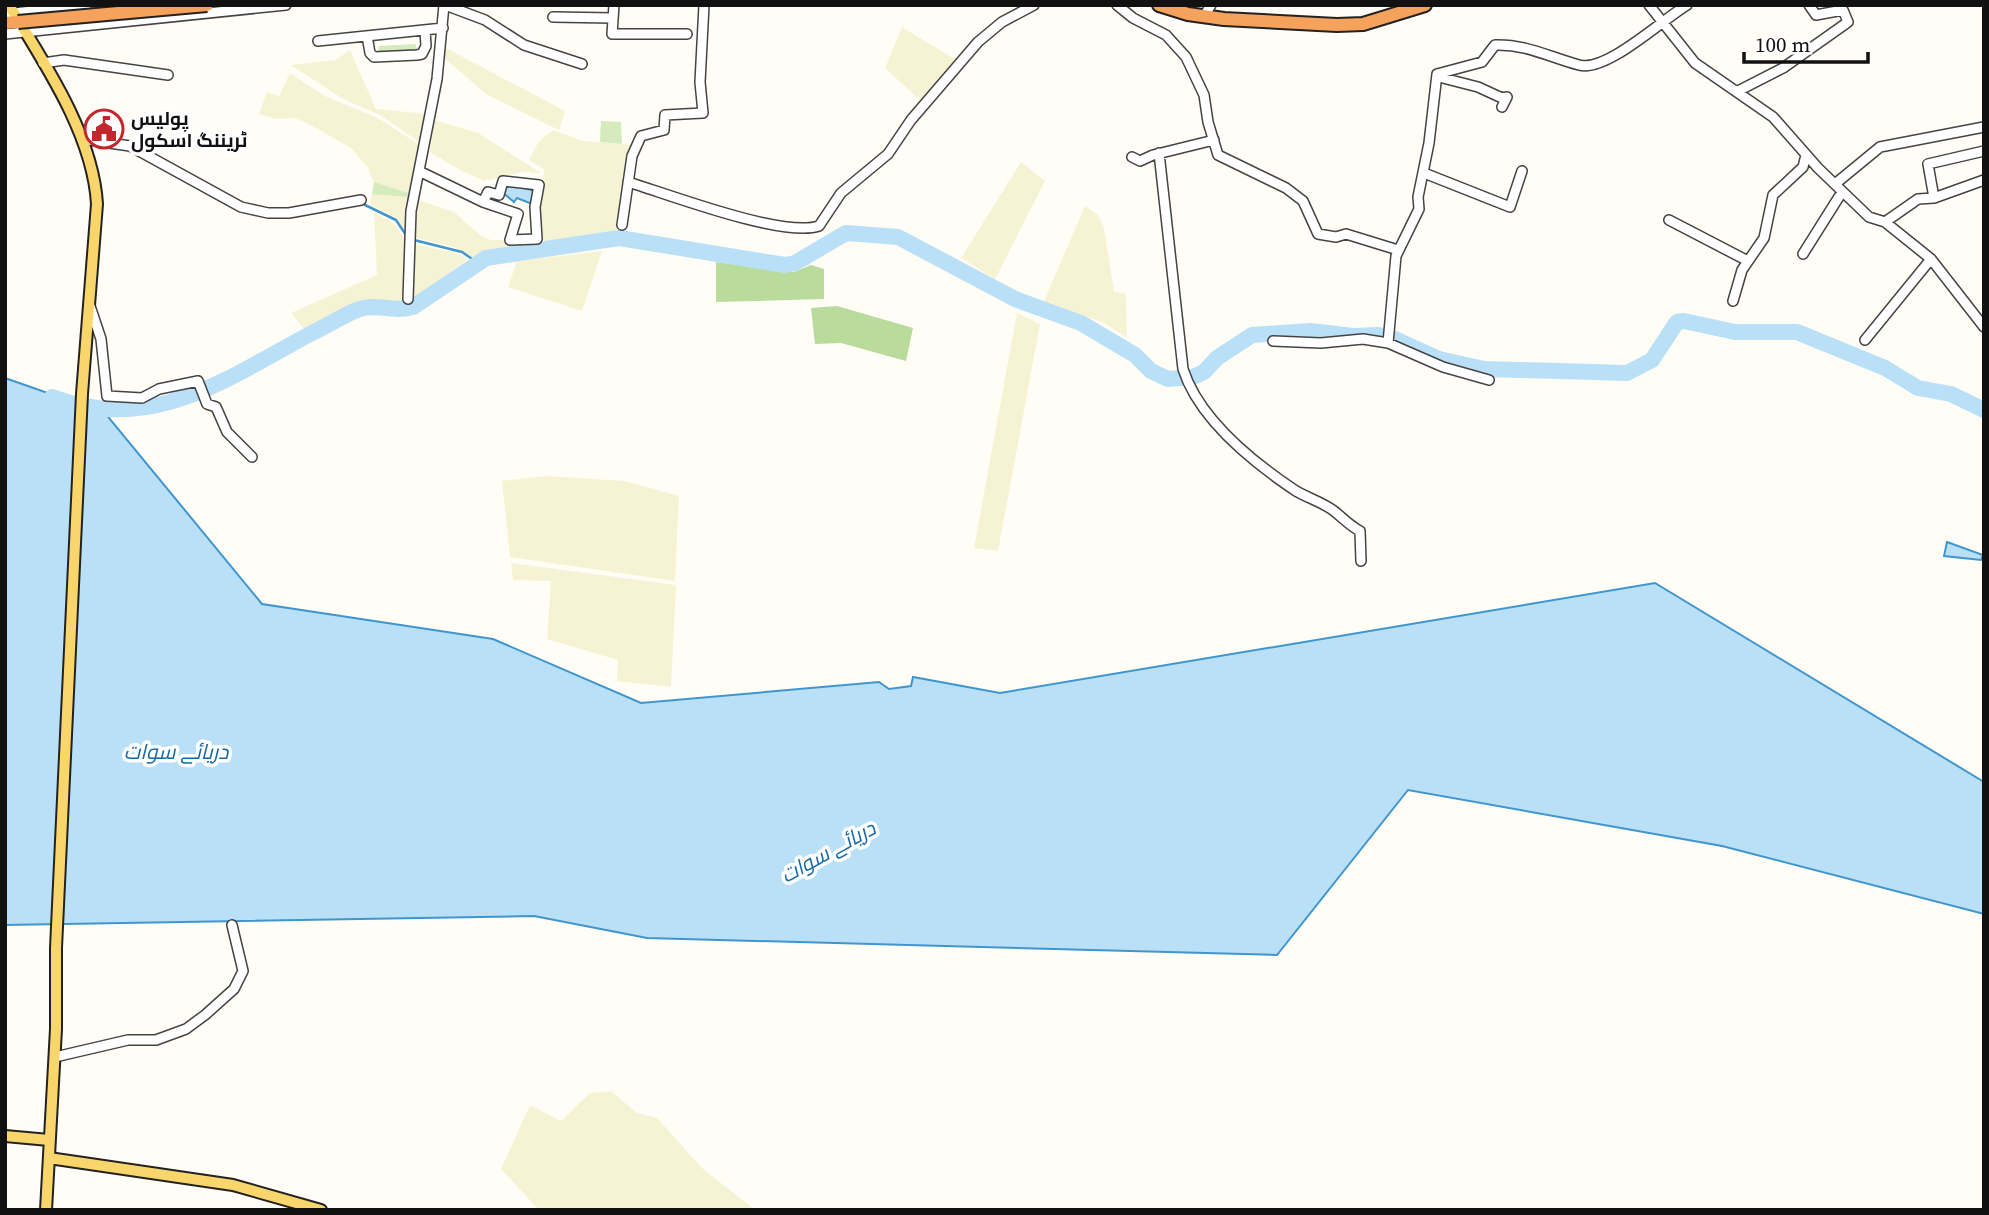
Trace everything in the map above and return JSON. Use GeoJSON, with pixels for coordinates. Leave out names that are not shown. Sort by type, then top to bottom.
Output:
{"type":"FeatureCollection","features":[{"type":"Feature","properties":{"kind":"highway"},"geometry":{"type":"LineString","coordinates":[[13,18],[207,5]]}},
{"type":"Feature","properties":{"kind":"highway"},"geometry":{"type":"LineString","coordinates":[[1159,5],[1337,25],[1363,24],[1425,5]]}},
{"type":"Feature","properties":{"kind":"main road"},"geometry":{"type":"LineString","coordinates":[[13,18],[43,63],[82,139],[96,179],[97,204],[83,370],[56,948],[55,1057],[46,1210]]}},
{"type":"Feature","properties":{"kind":"main road"},"geometry":{"type":"LineString","coordinates":[[5,1136],[50,1140]]}},
{"type":"Feature","properties":{"kind":"main road"},"geometry":{"type":"LineString","coordinates":[[49,1158],[233,1185],[321,1210]]}},
{"type":"Feature","properties":{"kind":"street"},"geometry":{"type":"LineString","coordinates":[[13,18],[87,5]]}},
{"type":"Feature","properties":{"kind":"street"},"geometry":{"type":"LineString","coordinates":[[13,18],[286,5]]}},
{"type":"Feature","properties":{"kind":"street"},"geometry":{"type":"LineString","coordinates":[[408,299],[411,211],[421,172],[445,5],[485,20],[524,45],[582,64]]}},
{"type":"Feature","properties":{"kind":"street"},"geometry":{"type":"LineString","coordinates":[[614,5],[612,34],[687,34]]}},
{"type":"Feature","properties":{"kind":"street"},"geometry":{"type":"LineString","coordinates":[[622,225],[632,156],[641,136],[664,130],[665,115],[703,113],[700,82],[704,5]]}},
{"type":"Feature","properties":{"kind":"street"},"geometry":{"type":"LineString","coordinates":[[628,182],[791,228],[819,226],[841,193],[888,154],[911,120],[978,42],[1002,22],[1034,5]]}},
{"type":"Feature","properties":{"kind":"street"},"geometry":{"type":"LineString","coordinates":[[1117,5],[1133,18],[1167,35],[1178,45],[1204,94],[1208,122],[1218,155],[1286,188],[1303,201],[1318,234],[1336,237],[1346,234],[1398,250]]}},
{"type":"Feature","properties":{"kind":"street"},"geometry":{"type":"LineString","coordinates":[[1649,5],[1695,63],[1738,91],[1789,132],[1806,155],[1869,217],[1885,222],[1931,259],[1984,327]]}},
{"type":"Feature","properties":{"kind":"street"},"geometry":{"type":"LineString","coordinates":[[1388,343],[1398,250],[1419,209],[1418,197],[1424,173],[1437,74],[1482,62],[1495,46],[1517,44],[1583,67],[1611,58],[1640,40],[1661,20],[1687,5]]}},
{"type":"Feature","properties":{"kind":"street"},"geometry":{"type":"LineString","coordinates":[[1738,91],[1783,68],[1848,22],[1843,10],[1816,15],[1809,5]]}},
{"type":"Feature","properties":{"kind":"street"},"geometry":{"type":"LineString","coordinates":[[554,17],[613,18]]}},
{"type":"Feature","properties":{"kind":"street"},"geometry":{"type":"LineString","coordinates":[[5,34],[13,18]]}},
{"type":"Feature","properties":{"kind":"street"},"geometry":{"type":"LineString","coordinates":[[318,41],[443,28]]}},
{"type":"Feature","properties":{"kind":"street"},"geometry":{"type":"LineString","coordinates":[[367,36],[370,53],[374,57],[417,55],[422,54],[426,46],[425,30]]}},
{"type":"Feature","properties":{"kind":"street"},"geometry":{"type":"LineString","coordinates":[[43,63],[64,60],[168,75]]}},
{"type":"Feature","properties":{"kind":"street"},"geometry":{"type":"LineString","coordinates":[[1439,77],[1478,87],[1502,99],[1507,97],[1502,107]]}},
{"type":"Feature","properties":{"kind":"street"},"geometry":{"type":"LineString","coordinates":[[1803,254],[1839,188],[1880,147],[1984,127]]}},
{"type":"Feature","properties":{"kind":"street"},"geometry":{"type":"LineString","coordinates":[[82,139],[130,146],[241,207],[254,210],[289,213],[361,200]]}},
{"type":"Feature","properties":{"kind":"street"},"geometry":{"type":"LineString","coordinates":[[1132,157],[1140,161],[1159,153],[1214,140]]}},
{"type":"Feature","properties":{"kind":"street"},"geometry":{"type":"LineString","coordinates":[[1934,198],[1928,164],[1984,150]]}},
{"type":"Feature","properties":{"kind":"street"},"geometry":{"type":"LineString","coordinates":[[1159,153],[1183,369],[1188,386],[1222,429],[1277,478],[1314,502],[1333,510],[1360,531],[1361,561]]}},
{"type":"Feature","properties":{"kind":"street"},"geometry":{"type":"LineString","coordinates":[[1733,301],[1748,261],[1764,238],[1773,195],[1803,167],[1806,155]]}},
{"type":"Feature","properties":{"kind":"street"},"geometry":{"type":"LineString","coordinates":[[421,172],[483,202],[518,214],[510,240],[537,239],[535,207],[539,185],[503,181],[499,195],[488,192],[483,202]]}},
{"type":"Feature","properties":{"kind":"street"},"geometry":{"type":"LineString","coordinates":[[1424,173],[1510,207],[1522,172]]}},
{"type":"Feature","properties":{"kind":"street"},"geometry":{"type":"LineString","coordinates":[[1885,222],[1914,201],[1934,198],[1984,180]]}},
{"type":"Feature","properties":{"kind":"street"},"geometry":{"type":"LineString","coordinates":[[1670,220],[1748,261]]}},
{"type":"Feature","properties":{"kind":"street"},"geometry":{"type":"LineString","coordinates":[[1865,340],[1931,259]]}},
{"type":"Feature","properties":{"kind":"street"},"geometry":{"type":"LineString","coordinates":[[90,306],[101,339],[107,396],[142,398],[159,390],[198,381],[207,404],[216,407],[227,432],[252,457]]}},
{"type":"Feature","properties":{"kind":"street"},"geometry":{"type":"LineString","coordinates":[[1273,341],[1332,343],[1363,339],[1388,343],[1443,367],[1489,380]]}},
{"type":"Feature","properties":{"kind":"street"},"geometry":{"type":"LineString","coordinates":[[55,1057],[128,1040],[156,1040],[186,1029],[205,1015],[234,989],[243,971],[232,925]]}},
{"type":"Feature","properties":{"kind":"shaded area"},"geometry":{"type":"Polygon","coordinates":[[[902,27],[956,60],[922,102],[885,68],[902,27]]]}},
{"type":"Feature","properties":{"kind":"shaded area"},"geometry":{"type":"Polygon","coordinates":[[[444,47],[565,111],[559,130],[486,94],[443,57],[444,47]]]}},
{"type":"Feature","properties":{"kind":"shaded area"},"geometry":{"type":"Polygon","coordinates":[[[350,50],[376,109],[428,114],[422,144],[380,115],[343,99],[291,65],[336,60],[350,50]]]}},
{"type":"Feature","properties":{"kind":"shaded area"},"geometry":{"type":"Polygon","coordinates":[[[290,73],[325,96],[378,118],[421,146],[412,194],[374,182],[368,168],[351,148],[309,124],[295,118],[276,119],[259,114],[267,92],[279,96],[290,73]]]}},
{"type":"Feature","properties":{"kind":"shaded area"},"geometry":{"type":"Polygon","coordinates":[[[434,120],[478,133],[541,173],[522,172],[484,181],[460,170],[430,152],[434,120]]]}},
{"type":"Feature","properties":{"kind":"shaded area"},"geometry":{"type":"Polygon","coordinates":[[[553,130],[583,141],[633,145],[617,230],[544,242],[539,218],[544,169],[529,160],[539,141],[553,130]]]}},
{"type":"Feature","properties":{"kind":"shaded area"},"geometry":{"type":"Polygon","coordinates":[[[1021,162],[1045,181],[995,279],[961,258],[1021,162]]]}},
{"type":"Feature","properties":{"kind":"shaded area"},"geometry":{"type":"Polygon","coordinates":[[[393,193],[411,197],[407,234],[396,217],[370,205],[372,194],[393,193]]]}},
{"type":"Feature","properties":{"kind":"shaded area"},"geometry":{"type":"Polygon","coordinates":[[[418,200],[454,212],[481,236],[491,240],[503,240],[509,245],[473,257],[454,247],[412,237],[418,200]]]}},
{"type":"Feature","properties":{"kind":"shaded area"},"geometry":{"type":"Polygon","coordinates":[[[1085,206],[1098,215],[1104,228],[1114,292],[1126,294],[1127,338],[1104,323],[1044,301],[1085,206]]]}},
{"type":"Feature","properties":{"kind":"shaded area"},"geometry":{"type":"Polygon","coordinates":[[[374,212],[395,225],[408,245],[406,301],[399,304],[363,302],[305,330],[291,313],[377,275],[374,212]]]}},
{"type":"Feature","properties":{"kind":"shaded area"},"geometry":{"type":"Polygon","coordinates":[[[412,244],[457,253],[468,259],[410,301],[412,244]]]}},
{"type":"Feature","properties":{"kind":"shaded area"},"geometry":{"type":"Polygon","coordinates":[[[602,251],[582,311],[508,287],[517,261],[602,251]]]}},
{"type":"Feature","properties":{"kind":"shaded area"},"geometry":{"type":"Polygon","coordinates":[[[1017,313],[1040,324],[998,551],[974,548],[1017,313]]]}},
{"type":"Feature","properties":{"kind":"shaded area"},"geometry":{"type":"Polygon","coordinates":[[[547,476],[624,481],[679,496],[675,581],[510,557],[502,481],[547,476]]]}},
{"type":"Feature","properties":{"kind":"shaded area"},"geometry":{"type":"Polygon","coordinates":[[[511,563],[676,585],[671,687],[617,681],[618,660],[547,639],[551,581],[513,580],[511,563]]]}},
{"type":"Feature","properties":{"kind":"shaded area"},"geometry":{"type":"Polygon","coordinates":[[[611,1091],[637,1113],[657,1118],[702,1168],[755,1210],[539,1210],[501,1169],[530,1105],[561,1121],[590,1093],[611,1091]]]}},
{"type":"Feature","properties":{"kind":"green space"},"geometry":{"type":"Polygon","coordinates":[[[416,44],[417,51],[378,52],[379,46],[416,44]]]}},
{"type":"Feature","properties":{"kind":"green space"},"geometry":{"type":"Polygon","coordinates":[[[601,121],[621,122],[622,144],[600,142],[601,121]]]}},
{"type":"Feature","properties":{"kind":"green space"},"geometry":{"type":"Polygon","coordinates":[[[374,182],[412,194],[411,197],[372,194],[374,182]]]}},
{"type":"Feature","properties":{"kind":"green space"},"geometry":{"type":"Polygon","coordinates":[[[716,262],[794,272],[811,265],[824,269],[824,299],[716,302],[716,262]]]}},
{"type":"Feature","properties":{"kind":"green space"},"geometry":{"type":"Polygon","coordinates":[[[837,306],[913,328],[906,361],[841,343],[815,344],[811,308],[837,306]]]}},
{"type":"Feature","properties":{"kind":"water"},"geometry":{"type":"Polygon","coordinates":[[[505,183],[535,191],[532,204],[517,198],[514,202],[502,192],[505,183]]]}},
{"type":"Feature","properties":{"kind":"water","name":"دریائے سوات"},"geometry":{"type":"Polygon","coordinates":[[[5,378],[105,413],[262,604],[493,639],[641,703],[879,682],[889,689],[911,686],[913,677],[1000,693],[1655,583],[1984,782],[1984,914],[1722,846],[1408,790],[1277,955],[647,938],[534,916],[5,925],[5,378]]]}},
{"type":"Feature","properties":{"kind":"water"},"geometry":{"type":"Polygon","coordinates":[[[1947,542],[1983,555],[1981,560],[1944,556],[1947,542]]]}},
{"type":"Feature","properties":{"kind":"waterway"},"geometry":{"type":"LineString","coordinates":[[365,205],[396,220],[408,238]]}},
{"type":"Feature","properties":{"kind":"waterway"},"geometry":{"type":"LineString","coordinates":[[52,397],[89,407],[123,409],[156,405],[188,396],[219,383],[354,311],[366,307],[413,307],[486,258],[619,238],[785,265],[795,263],[846,233],[898,237],[1015,299],[1081,323],[1135,355],[1151,371],[1168,379],[1193,377],[1204,372],[1217,358],[1252,335],[1310,331],[1353,336],[1378,335],[1395,339],[1439,359],[1484,369],[1627,373],[1652,360],[1677,322],[1684,321],[1735,332],[1797,332],[1885,368],[1918,388],[1951,394],[1984,410]]}},
{"type":"Feature","properties":{"kind":"waterway"},"geometry":{"type":"LineString","coordinates":[[414,240],[462,252],[478,263]]}},
{"type":"Feature","properties":{"kind":"place","name":"پولیس ٹریننگ اسکول"},"geometry":{"type":"Point","coordinates":[104,129]}}]}
